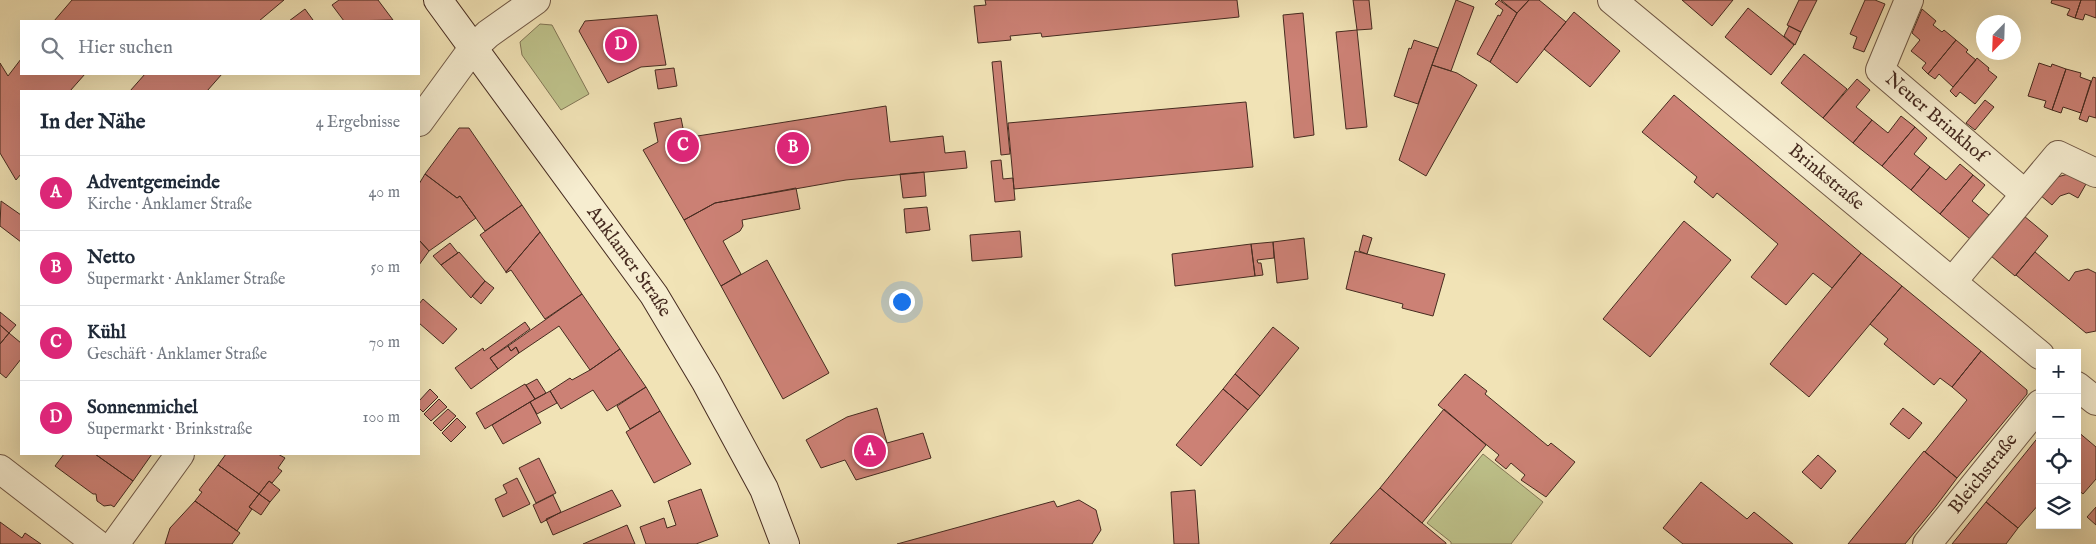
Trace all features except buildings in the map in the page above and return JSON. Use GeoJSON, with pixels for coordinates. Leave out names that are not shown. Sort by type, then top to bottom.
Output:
{"type":"FeatureCollection","features":[{"type":"Feature","properties":{"kind":"street","name":"Anklamer Straße"},"geometry":{"type":"LineString","coordinates":[[438,0],[654,295],[706,382],[764,489],[785,544]]}},
{"type":"Feature","properties":{"kind":"street"},"geometry":{"type":"LineString","coordinates":[[420,121],[473,48],[488,34],[536,0]]}},
{"type":"Feature","properties":{"kind":"street","name":"Brinkstraße"},"geometry":{"type":"LineString","coordinates":[[1612,0],[2036,352]]}},
{"type":"Feature","properties":{"kind":"street","name":"Neuer Brinkhof"},"geometry":{"type":"LineString","coordinates":[[1909,0],[1880,70],[2025,194]]}},
{"type":"Feature","properties":{"kind":"street"},"geometry":{"type":"LineString","coordinates":[[1952,282],[2058,155],[2096,173]]}},
{"type":"Feature","properties":{"kind":"street"},"geometry":{"type":"LineString","coordinates":[[2081,389],[2096,401]]}},
{"type":"Feature","properties":{"kind":"street","name":"Bleichstraße"},"geometry":{"type":"LineString","coordinates":[[1927,544],[2036,409]]}},
{"type":"Feature","properties":{"kind":"street"},"geometry":{"type":"LineString","coordinates":[[115,544],[179,455]]}},
{"type":"Feature","properties":{"kind":"street"},"geometry":{"type":"LineString","coordinates":[[0,469],[97,544]]}},
{"type":"Feature","properties":{"kind":"green space"},"geometry":{"type":"Polygon","coordinates":[[[540,24],[552,25],[589,94],[561,110],[522,55],[520,42],[540,24]]]}},
{"type":"Feature","properties":{"kind":"green space"},"geometry":{"type":"Polygon","coordinates":[[[1483,454],[1543,502],[1511,544],[1451,544],[1451,542],[1427,523],[1483,454]]]}},
{"type":"Feature","properties":{"kind":"place","name":"Sonnenmichel"},"geometry":{"type":"Point","coordinates":[621,45]}},
{"type":"Feature","properties":{"kind":"place","name":"Kühl"},"geometry":{"type":"Point","coordinates":[683,146]}},
{"type":"Feature","properties":{"kind":"place","name":"Netto"},"geometry":{"type":"Point","coordinates":[793,148]}},
{"type":"Feature","properties":{"kind":"place","name":"Adventgemeinde"},"geometry":{"type":"Point","coordinates":[870,451]}}]}
